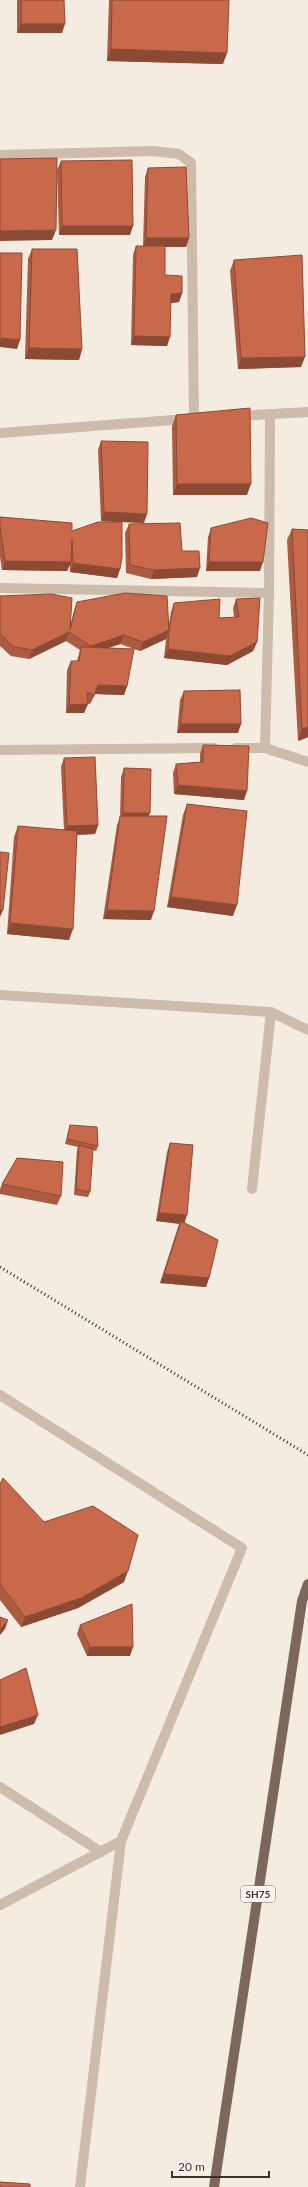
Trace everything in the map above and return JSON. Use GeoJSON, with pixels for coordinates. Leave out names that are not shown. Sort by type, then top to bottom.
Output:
{"type":"FeatureCollection","features":[{"type":"Feature","properties":{"kind":"main road","name":"SH75"},"geometry":{"type":"LineString","coordinates":[[214,2187],[302,1601],[308,1584]]}},
{"type":"Feature","properties":{"kind":"street"},"geometry":{"type":"LineString","coordinates":[[0,155],[153,152],[179,154],[191,163],[198,418],[0,433]]}},
{"type":"Feature","properties":{"kind":"street"},"geometry":{"type":"LineString","coordinates":[[224,416],[308,412]]}},
{"type":"Feature","properties":{"kind":"street"},"geometry":{"type":"LineString","coordinates":[[265,748],[269,593],[270,414]]}},
{"type":"Feature","properties":{"kind":"street"},"geometry":{"type":"LineString","coordinates":[[0,588],[269,593]]}},
{"type":"Feature","properties":{"kind":"street"},"geometry":{"type":"LineString","coordinates":[[0,750],[265,748],[308,762]]}},
{"type":"Feature","properties":{"kind":"street"},"geometry":{"type":"LineString","coordinates":[[0,995],[271,1012],[308,1030]]}},
{"type":"Feature","properties":{"kind":"street"},"geometry":{"type":"LineString","coordinates":[[252,1189],[271,1012]]}},
{"type":"Feature","properties":{"kind":"street"},"geometry":{"type":"LineString","coordinates":[[0,1395],[242,1548],[121,1841],[80,2187]]}},
{"type":"Feature","properties":{"kind":"street"},"geometry":{"type":"LineString","coordinates":[[0,1787],[101,1852]]}},
{"type":"Feature","properties":{"kind":"street"},"geometry":{"type":"LineString","coordinates":[[0,1905],[121,1841]]}},
{"type":"Feature","properties":{"kind":"building"},"geometry":{"type":"Polygon","coordinates":[[[21,0],[64,0],[65,24],[21,24],[21,0]]]}},
{"type":"Feature","properties":{"kind":"building"},"geometry":{"type":"Polygon","coordinates":[[[112,0],[229,0],[227,53],[111,49],[112,0]]]}},
{"type":"Feature","properties":{"kind":"building"},"geometry":{"type":"Polygon","coordinates":[[[57,158],[56,230],[0,231],[0,159],[57,158]]]}},
{"type":"Feature","properties":{"kind":"building"},"geometry":{"type":"Polygon","coordinates":[[[132,160],[133,226],[62,226],[61,161],[132,160]]]}},
{"type":"Feature","properties":{"kind":"building"},"geometry":{"type":"Polygon","coordinates":[[[186,167],[189,238],[146,238],[148,168],[186,167]]]}},
{"type":"Feature","properties":{"kind":"building"},"geometry":{"type":"Polygon","coordinates":[[[136,246],[165,246],[165,275],[182,276],[182,293],[171,294],[170,337],[134,336],[136,246]]]}},
{"type":"Feature","properties":{"kind":"building"},"geometry":{"type":"Polygon","coordinates":[[[32,249],[77,249],[82,349],[29,348],[32,249]]]}},
{"type":"Feature","properties":{"kind":"building"},"geometry":{"type":"Polygon","coordinates":[[[0,253],[22,253],[20,340],[0,338],[0,253]]]}},
{"type":"Feature","properties":{"kind":"building"},"geometry":{"type":"Polygon","coordinates":[[[302,255],[305,357],[241,358],[234,260],[302,255]]]}},
{"type":"Feature","properties":{"kind":"building"},"geometry":{"type":"Polygon","coordinates":[[[250,408],[251,484],[177,484],[176,415],[250,408]]]}},
{"type":"Feature","properties":{"kind":"building"},"geometry":{"type":"Polygon","coordinates":[[[101,441],[148,442],[147,514],[104,512],[101,441]]]}},
{"type":"Feature","properties":{"kind":"building"},"geometry":{"type":"Polygon","coordinates":[[[0,517],[72,523],[72,531],[98,522],[122,522],[122,557],[120,569],[73,563],[72,539],[71,562],[5,561],[0,517]]]}},
{"type":"Feature","properties":{"kind":"building"},"geometry":{"type":"Polygon","coordinates":[[[251,518],[268,523],[263,562],[209,562],[211,528],[251,518]]]}},
{"type":"Feature","properties":{"kind":"building"},"geometry":{"type":"Polygon","coordinates":[[[180,523],[182,551],[199,551],[200,568],[154,570],[130,565],[129,524],[180,523]]]}},
{"type":"Feature","properties":{"kind":"building"},"geometry":{"type":"Polygon","coordinates":[[[292,529],[308,530],[308,727],[302,729],[292,529]]]}},
{"type":"Feature","properties":{"kind":"building"},"geometry":{"type":"Polygon","coordinates":[[[125,593],[167,596],[169,630],[143,642],[124,635],[91,646],[69,632],[32,650],[14,647],[0,634],[0,596],[51,594],[72,598],[70,630],[77,602],[125,593]]]}},
{"type":"Feature","properties":{"kind":"building"},"geometry":{"type":"Polygon","coordinates":[[[260,598],[257,642],[230,656],[168,649],[169,630],[174,603],[220,599],[219,618],[239,617],[236,599],[260,598]]]}},
{"type":"Feature","properties":{"kind":"building"},"geometry":{"type":"Polygon","coordinates":[[[81,647],[134,649],[127,686],[98,685],[94,695],[87,692],[88,704],[69,705],[71,661],[79,661],[81,647]]]}},
{"type":"Feature","properties":{"kind":"building"},"geometry":{"type":"Polygon","coordinates":[[[240,690],[241,724],[181,724],[184,691],[240,690]]]}},
{"type":"Feature","properties":{"kind":"building"},"geometry":{"type":"Polygon","coordinates":[[[203,745],[249,746],[247,791],[178,785],[176,764],[203,762],[203,745]]]}},
{"type":"Feature","properties":{"kind":"building"},"geometry":{"type":"Polygon","coordinates":[[[95,757],[98,825],[67,826],[64,758],[95,757]]]}},
{"type":"Feature","properties":{"kind":"building"},"geometry":{"type":"Polygon","coordinates":[[[124,768],[151,769],[150,813],[123,813],[124,768]]]}},
{"type":"Feature","properties":{"kind":"building"},"geometry":{"type":"Polygon","coordinates":[[[187,804],[247,811],[237,905],[171,897],[187,804]]]}},
{"type":"Feature","properties":{"kind":"building"},"geometry":{"type":"Polygon","coordinates":[[[120,816],[167,816],[154,911],[107,910],[120,816]]]}},
{"type":"Feature","properties":{"kind":"building"},"geometry":{"type":"Polygon","coordinates":[[[18,826],[77,831],[73,929],[10,923],[18,826]]]}},
{"type":"Feature","properties":{"kind":"building"},"geometry":{"type":"Polygon","coordinates":[[[0,852],[9,853],[3,910],[0,910],[0,852]]]}},
{"type":"Feature","properties":{"kind":"building"},"geometry":{"type":"Polygon","coordinates":[[[70,1125],[97,1127],[98,1146],[67,1139],[70,1125]]]}},
{"type":"Feature","properties":{"kind":"building"},"geometry":{"type":"Polygon","coordinates":[[[170,1143],[193,1145],[187,1215],[159,1213],[170,1143]]]}},
{"type":"Feature","properties":{"kind":"building"},"geometry":{"type":"Polygon","coordinates":[[[79,1145],[93,1149],[90,1192],[76,1189],[79,1145]]]}},
{"type":"Feature","properties":{"kind":"building"},"geometry":{"type":"Polygon","coordinates":[[[17,1158],[63,1162],[61,1196],[2,1184],[17,1158]]]}},
{"type":"Feature","properties":{"kind":"building"},"geometry":{"type":"Polygon","coordinates":[[[181,1221],[218,1240],[209,1278],[164,1274],[181,1221]]]}},
{"type":"Feature","properties":{"kind":"building"},"geometry":{"type":"Polygon","coordinates":[[[3,1478],[44,1522],[93,1506],[138,1535],[128,1571],[81,1598],[25,1617],[0,1584],[0,1484],[3,1478]]]}},
{"type":"Feature","properties":{"kind":"building"},"geometry":{"type":"Polygon","coordinates":[[[132,1604],[133,1647],[90,1647],[80,1625],[132,1604]]]}},
{"type":"Feature","properties":{"kind":"building"},"geometry":{"type":"Polygon","coordinates":[[[0,1617],[8,1620],[0,1630],[0,1617]]]}},
{"type":"Feature","properties":{"kind":"building"},"geometry":{"type":"Polygon","coordinates":[[[26,1668],[38,1715],[0,1727],[0,1680],[26,1668]]]}},
{"type":"Feature","properties":{"kind":"building"},"geometry":{"type":"Polygon","coordinates":[[[0,2182],[30,2184],[30,2187],[0,2187],[0,2182]]]}},
{"type":"Feature","properties":{"kind":"railway"},"geometry":{"type":"LineString","coordinates":[[0,1267],[308,1455]]}}]}
